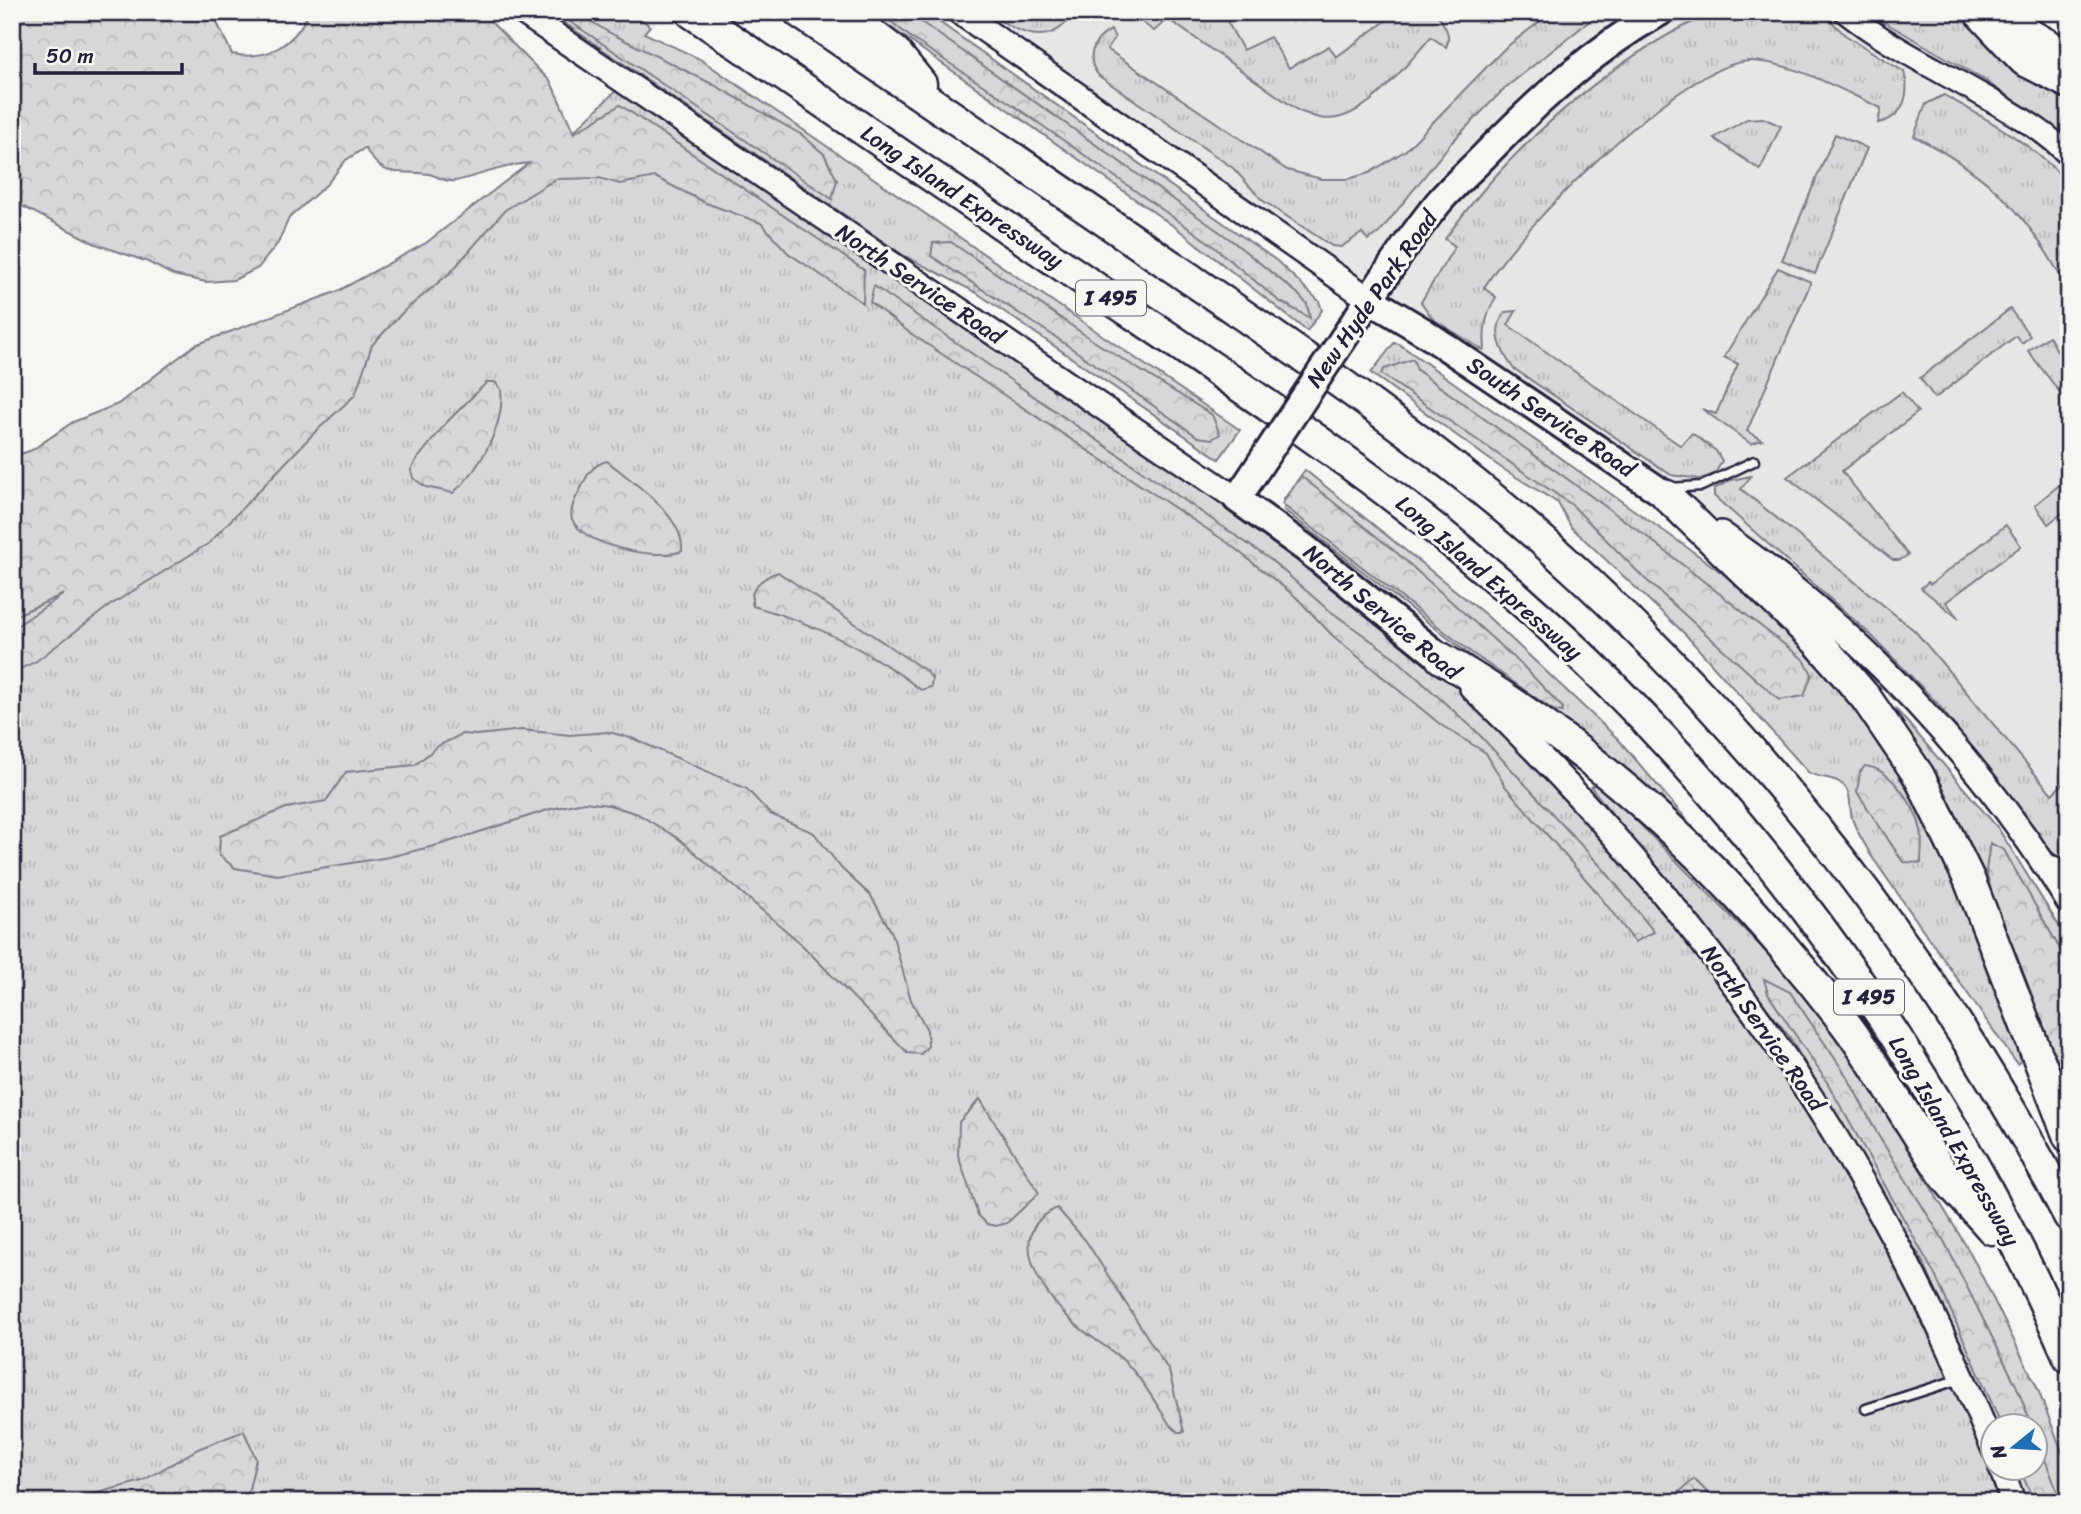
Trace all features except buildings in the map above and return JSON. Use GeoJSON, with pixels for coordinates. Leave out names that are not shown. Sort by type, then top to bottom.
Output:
{"type":"FeatureCollection","features":[{"type":"Feature","properties":{"kind":"highway","name":"Long Island Expressway"},"geometry":{"type":"LineString","coordinates":[[691,12],[1314,437],[1438,531],[1557,634],[1677,754],[1813,918],[1936,1101],[2025,1266],[2069,1357]]}},
{"type":"Feature","properties":{"kind":"highway","name":"I 495"},"geometry":{"type":"LineString","coordinates":[[799,12],[1387,415],[1552,549],[1657,648],[1801,806],[1887,918],[2004,1098],[2069,1216]]}},
{"type":"Feature","properties":{"kind":"highway"},"geometry":{"type":"LineString","coordinates":[[843,12],[895,52],[941,108]]}},
{"type":"Feature","properties":{"kind":"highway"},"geometry":{"type":"LineString","coordinates":[[1979,12],[2024,60],[2069,83]]}},
{"type":"Feature","properties":{"kind":"highway"},"geometry":{"type":"LineString","coordinates":[[2009,12],[2029,34],[2069,58]]}},
{"type":"Feature","properties":{"kind":"highway"},"geometry":{"type":"LineString","coordinates":[[1661,492],[1818,642],[1866,698],[1919,776],[1969,879],[2069,1138]]}},
{"type":"Feature","properties":{"kind":"highway"},"geometry":{"type":"LineString","coordinates":[[1441,658],[1509,697],[1545,723],[1610,774],[1702,857],[1801,967],[1897,1098],[1945,1174],[2025,1266]]}},
{"type":"Feature","properties":{"kind":"main road","name":"North Service Road"},"geometry":{"type":"LineString","coordinates":[[522,12],[1237,499],[1305,548],[1441,658],[1560,775],[1624,844],[1670,898],[1760,1019],[1836,1134],[1872,1195],[1913,1271],[1980,1419]]}},
{"type":"Feature","properties":{"kind":"main road","name":"South Service Road"},"geometry":{"type":"LineString","coordinates":[[959,12],[1369,299],[1424,332],[1661,492],[1777,575],[1873,658],[1947,737],[1992,792],[2069,903]]}},
{"type":"Feature","properties":{"kind":"main road","name":"New Hyde Park Road"},"geometry":{"type":"LineString","coordinates":[[1237,499],[1369,299],[1440,201],[1519,121],[1606,46],[1660,12]]}},
{"type":"Feature","properties":{"kind":"main road"},"geometry":{"type":"LineString","coordinates":[[2006,1482],[2013,1502]]}},
{"type":"Feature","properties":{"kind":"street"},"geometry":{"type":"LineString","coordinates":[[1845,12],[1886,40],[2045,134],[2069,156]]}},
{"type":"Feature","properties":{"kind":"street"},"geometry":{"type":"LineString","coordinates":[[2043,864],[2069,872]]}},
{"type":"Feature","properties":{"kind":"lane"},"geometry":{"type":"LineString","coordinates":[[1661,492],[1702,485],[1754,461]]}},
{"type":"Feature","properties":{"kind":"lane"},"geometry":{"type":"LineString","coordinates":[[1866,1409],[1963,1378]]}},
{"type":"Feature","properties":{"kind":"shaded area"},"geometry":{"type":"Polygon","coordinates":[[[972,12],[1630,12],[1551,72],[1429,186],[1363,277],[972,12]]]}},
{"type":"Feature","properties":{"kind":"shaded area"},"geometry":{"type":"Polygon","coordinates":[[[1691,12],[1831,12],[1839,22],[2004,117],[2069,165],[2069,887],[1842,615],[1674,485],[1388,293],[1472,180],[1578,76],[1691,12]]]}},
{"type":"Feature","properties":{"kind":"green space"},"geometry":{"type":"Polygon","coordinates":[[[12,12],[212,12],[232,54],[245,56],[268,52],[287,42],[303,24],[309,12],[481,12],[551,82],[574,133],[620,105],[864,270],[863,303],[788,253],[761,223],[706,203],[655,177],[620,184],[599,178],[556,179],[505,210],[451,272],[403,312],[372,345],[355,395],[312,435],[209,543],[109,606],[35,662],[12,673],[12,629],[64,594],[12,617],[12,457],[32,450],[73,422],[118,404],[195,345],[338,291],[426,243],[529,163],[452,181],[429,174],[392,172],[379,165],[365,148],[346,160],[327,184],[289,218],[278,243],[258,268],[234,280],[206,282],[173,275],[148,262],[96,244],[12,201],[12,12]]]}},
{"type":"Feature","properties":{"kind":"green space"},"geometry":{"type":"Polygon","coordinates":[[[548,12],[632,12],[650,26],[644,33],[700,59],[1240,430],[1219,459],[977,293],[903,255],[548,12]]]}},
{"type":"Feature","properties":{"kind":"green space"},"geometry":{"type":"Polygon","coordinates":[[[556,12],[576,12],[608,32],[714,85],[802,135],[824,154],[837,180],[832,199],[556,12]]]}},
{"type":"Feature","properties":{"kind":"green space"},"geometry":{"type":"Polygon","coordinates":[[[869,12],[925,12],[1277,261],[1319,301],[1322,310],[1307,331],[1179,230],[869,12]]]}},
{"type":"Feature","properties":{"kind":"green space"},"geometry":{"type":"Polygon","coordinates":[[[879,12],[907,12],[1231,240],[1297,293],[1307,304],[1310,318],[1279,301],[1207,241],[1010,103],[914,40],[879,12]]]}},
{"type":"Feature","properties":{"kind":"green space"},"geometry":{"type":"Polygon","coordinates":[[[988,12],[1054,12],[1063,18],[1067,12],[1074,12],[1065,24],[1044,35],[1021,32],[988,12]]]}},
{"type":"Feature","properties":{"kind":"green space"},"geometry":{"type":"Polygon","coordinates":[[[1128,12],[1140,12],[1144,18],[1154,12],[1222,12],[1243,50],[1270,37],[1289,68],[1329,46],[1336,57],[1398,12],[1436,12],[1446,29],[1448,42],[1446,47],[1431,37],[1396,77],[1367,103],[1352,113],[1336,118],[1320,118],[1299,111],[1168,19],[1154,31],[1128,12]]]}},
{"type":"Feature","properties":{"kind":"green space"},"geometry":{"type":"Polygon","coordinates":[[[1552,12],[1601,12],[1505,88],[1451,143],[1379,233],[1368,240],[1362,233],[1341,247],[1332,246],[1262,200],[1233,168],[1099,76],[1092,63],[1095,44],[1111,30],[1115,38],[1107,49],[1287,170],[1322,179],[1348,179],[1369,173],[1406,150],[1504,49],[1552,12]]]}},
{"type":"Feature","properties":{"kind":"green space"},"geometry":{"type":"Polygon","coordinates":[[[1727,12],[1822,12],[1845,35],[1904,72],[1906,89],[1903,104],[1894,116],[1878,123],[1881,108],[1802,72],[1752,61],[1723,68],[1687,88],[1647,117],[1565,191],[1530,229],[1484,288],[1496,297],[1486,322],[1483,350],[1433,319],[1421,302],[1455,246],[1445,239],[1498,173],[1562,111],[1632,57],[1705,16],[1711,19],[1727,12]]]}},
{"type":"Feature","properties":{"kind":"green space"},"geometry":{"type":"Polygon","coordinates":[[[1867,12],[1962,12],[1997,50],[2023,72],[2069,93],[2069,141],[1986,81],[1867,12]]]}},
{"type":"Feature","properties":{"kind":"green space"},"geometry":{"type":"Polygon","coordinates":[[[625,82],[1362,593],[1579,794],[1836,1134],[1980,1433],[1980,1482],[2003,1482],[2013,1502],[12,1502],[12,617],[121,568],[625,82]]]}},
{"type":"Feature","properties":{"kind":"green space"},"geometry":{"type":"Polygon","coordinates":[[[1944,95],[2026,145],[2068,183],[2069,292],[2039,241],[2006,200],[1966,166],[1914,136],[1926,104],[1944,95]]]}},
{"type":"Feature","properties":{"kind":"green space"},"geometry":{"type":"Polygon","coordinates":[[[1763,118],[1781,126],[1760,170],[1714,138],[1747,119],[1763,118]]]}},
{"type":"Feature","properties":{"kind":"green space"},"geometry":{"type":"Polygon","coordinates":[[[1835,134],[1867,148],[1815,274],[1782,260],[1835,134]]]}},
{"type":"Feature","properties":{"kind":"green space"},"geometry":{"type":"Polygon","coordinates":[[[951,242],[1095,342],[1212,415],[1220,434],[1212,439],[1198,437],[1054,336],[931,256],[933,243],[951,242]]]}},
{"type":"Feature","properties":{"kind":"green space"},"geometry":{"type":"Polygon","coordinates":[[[1778,268],[1811,282],[1747,431],[1762,440],[1751,444],[1702,409],[1716,414],[1738,364],[1724,357],[1778,268]]]}},
{"type":"Feature","properties":{"kind":"green space"},"geometry":{"type":"Polygon","coordinates":[[[874,286],[1271,560],[1326,608],[1394,657],[1476,731],[1606,872],[1654,932],[1635,942],[1595,890],[1505,786],[1486,753],[1441,725],[1333,636],[1296,597],[1228,543],[910,333],[870,302],[874,286]]]}},
{"type":"Feature","properties":{"kind":"green space"},"geometry":{"type":"Polygon","coordinates":[[[2010,309],[2030,336],[2022,343],[2016,336],[1935,398],[1920,378],[2010,309]]]}},
{"type":"Feature","properties":{"kind":"green space"},"geometry":{"type":"Polygon","coordinates":[[[1516,311],[1508,325],[1681,446],[1692,433],[1716,451],[1722,461],[1715,474],[1700,479],[1671,475],[1513,368],[1498,334],[1505,312],[1516,311]]]}},
{"type":"Feature","properties":{"kind":"green space"},"geometry":{"type":"Polygon","coordinates":[[[2049,336],[2069,373],[2069,404],[2028,351],[2049,336]]]}},
{"type":"Feature","properties":{"kind":"green space"},"geometry":{"type":"Polygon","coordinates":[[[1394,343],[1724,575],[1792,633],[1812,655],[1849,700],[1882,747],[1938,847],[1983,953],[2021,1061],[2017,1064],[1870,854],[1853,823],[1847,789],[1835,780],[1808,772],[1685,634],[1571,527],[1558,503],[1500,467],[1371,373],[1394,343]]]}},
{"type":"Feature","properties":{"kind":"green space"},"geometry":{"type":"Polygon","coordinates":[[[1413,359],[1417,370],[1646,536],[1804,660],[1812,674],[1804,696],[1779,700],[1642,576],[1572,505],[1381,374],[1384,369],[1413,359]]]}},
{"type":"Feature","properties":{"kind":"green space"},"geometry":{"type":"Polygon","coordinates":[[[487,382],[495,382],[501,389],[499,417],[489,446],[472,472],[453,493],[426,487],[413,478],[411,470],[415,462],[447,422],[487,382]]]}},
{"type":"Feature","properties":{"kind":"green space"},"geometry":{"type":"Polygon","coordinates":[[[1902,392],[1918,412],[1842,471],[1908,555],[1900,560],[1893,560],[1787,477],[1902,392]]]}},
{"type":"Feature","properties":{"kind":"green space"},"geometry":{"type":"Polygon","coordinates":[[[607,461],[666,512],[681,538],[682,551],[656,554],[622,549],[605,544],[579,529],[572,519],[574,502],[591,471],[607,461]]]}},
{"type":"Feature","properties":{"kind":"green space"},"geometry":{"type":"Polygon","coordinates":[[[1305,470],[1486,615],[1618,739],[1726,866],[1540,710],[1284,510],[1284,499],[1305,470]]]}},
{"type":"Feature","properties":{"kind":"green space"},"geometry":{"type":"Polygon","coordinates":[[[1301,476],[1397,553],[1522,665],[1563,708],[1562,712],[1553,710],[1472,653],[1282,504],[1301,476]]]}},
{"type":"Feature","properties":{"kind":"green space"},"geometry":{"type":"Polygon","coordinates":[[[1751,476],[1741,489],[1915,631],[2052,794],[2065,782],[2069,787],[2069,861],[2064,861],[2051,851],[1937,703],[1871,635],[1714,496],[1714,489],[1731,480],[1751,476]]]}},
{"type":"Feature","properties":{"kind":"green space"},"geometry":{"type":"Polygon","coordinates":[[[2069,477],[2069,508],[2048,524],[2035,505],[2069,477]]]}},
{"type":"Feature","properties":{"kind":"green space"},"geometry":{"type":"Polygon","coordinates":[[[2006,525],[2021,546],[1946,602],[1959,619],[1921,588],[1928,582],[1931,584],[2006,525]]]}},
{"type":"Feature","properties":{"kind":"green space"},"geometry":{"type":"Polygon","coordinates":[[[778,572],[926,671],[932,678],[931,687],[921,690],[882,663],[841,640],[798,621],[753,606],[752,594],[758,584],[778,572]]]}},
{"type":"Feature","properties":{"kind":"green space"},"geometry":{"type":"Polygon","coordinates":[[[1895,708],[1998,828],[2069,942],[2069,1112],[1957,822],[1895,708]]]}},
{"type":"Feature","properties":{"kind":"green space"},"geometry":{"type":"Polygon","coordinates":[[[522,730],[570,735],[609,732],[634,739],[747,789],[770,814],[814,833],[842,869],[871,896],[892,933],[911,1000],[927,1030],[928,1046],[921,1054],[908,1053],[798,941],[679,839],[638,814],[609,805],[584,802],[551,809],[442,844],[389,857],[277,875],[235,868],[219,855],[220,836],[286,808],[326,801],[346,772],[415,765],[438,746],[462,734],[522,730]]]}},
{"type":"Feature","properties":{"kind":"green space"},"geometry":{"type":"Polygon","coordinates":[[[1865,766],[1884,773],[1914,810],[1921,830],[1921,863],[1903,862],[1857,792],[1860,772],[1865,766]]]}},
{"type":"Feature","properties":{"kind":"green space"},"geometry":{"type":"Polygon","coordinates":[[[1598,782],[1826,1012],[1972,1256],[2047,1412],[1989,1412],[1924,1264],[1789,1036],[1591,787],[1598,782]]]}},
{"type":"Feature","properties":{"kind":"green space"},"geometry":{"type":"Polygon","coordinates":[[[1990,843],[2004,850],[2069,965],[2069,1097],[1997,915],[1986,870],[1990,843]]]}},
{"type":"Feature","properties":{"kind":"green space"},"geometry":{"type":"Polygon","coordinates":[[[1764,979],[1790,992],[1848,1078],[1878,1135],[1944,1241],[2016,1385],[2027,1412],[1996,1412],[1935,1275],[1827,1082],[1768,994],[1764,979]]]}},
{"type":"Feature","properties":{"kind":"green space"},"geometry":{"type":"Polygon","coordinates":[[[980,1099],[1039,1193],[1007,1223],[996,1226],[987,1224],[978,1215],[958,1155],[959,1122],[980,1099]]]}},
{"type":"Feature","properties":{"kind":"green space"},"geometry":{"type":"Polygon","coordinates":[[[1057,1208],[1086,1241],[1169,1371],[1184,1432],[1178,1432],[1170,1425],[1130,1367],[1072,1321],[1039,1279],[1029,1247],[1032,1232],[1041,1219],[1057,1208]]]}},
{"type":"Feature","properties":{"kind":"green space"},"geometry":{"type":"Polygon","coordinates":[[[2050,1421],[2069,1469],[2069,1502],[2028,1502],[2019,1482],[2050,1482],[2050,1421]]]}},
{"type":"Feature","properties":{"kind":"green space"},"geometry":{"type":"Polygon","coordinates":[[[244,1431],[256,1459],[246,1502],[64,1502],[142,1481],[198,1449],[244,1431]]]}},
{"type":"Feature","properties":{"kind":"green space"},"geometry":{"type":"Polygon","coordinates":[[[2050,1473],[2061,1502],[2034,1502],[2026,1482],[2050,1482],[2050,1473]]]}},
{"type":"Feature","properties":{"kind":"green space"},"geometry":{"type":"Polygon","coordinates":[[[1694,1479],[1717,1502],[1668,1502],[1694,1479]]]}}]}
